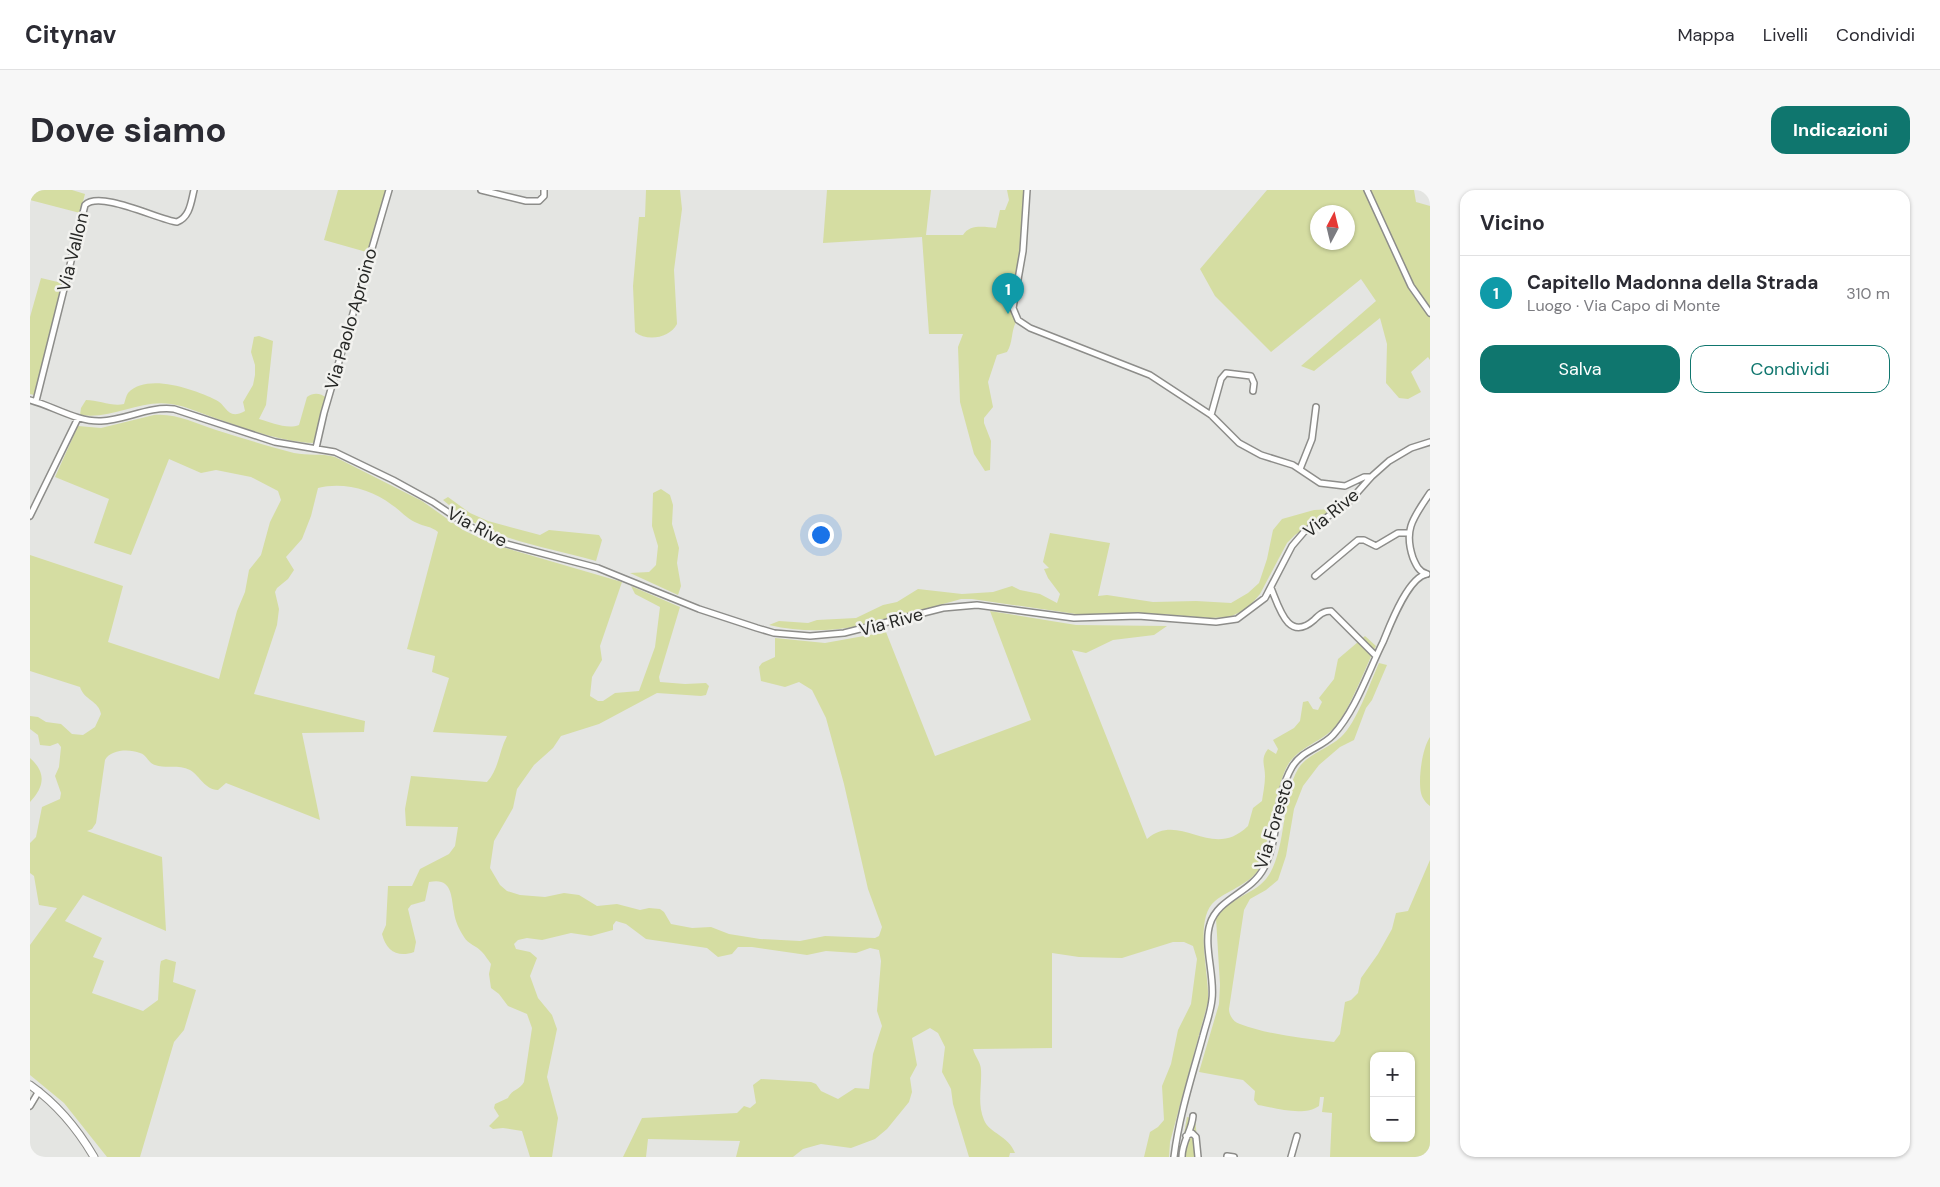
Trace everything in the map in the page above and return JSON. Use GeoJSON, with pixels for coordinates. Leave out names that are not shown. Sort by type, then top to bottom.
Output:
{"type":"FeatureCollection","features":[{"type":"Feature","properties":{"kind":"main road"},"geometry":{"type":"LineString","coordinates":[[30,1084],[52,1101],[72,1124],[93,1155]]}},
{"type":"Feature","properties":{"kind":"street","name":"Via Vallon"},"geometry":{"type":"LineString","coordinates":[[33,401],[85,205],[91,200],[121,203],[177,222],[184,218],[189,210],[194,190]]}},
{"type":"Feature","properties":{"kind":"street","name":"Via Paolo Aproino"},"geometry":{"type":"LineString","coordinates":[[314,448],[389,190]]}},
{"type":"Feature","properties":{"kind":"street"},"geometry":{"type":"LineString","coordinates":[[481,190],[526,201],[539,202],[544,196],[544,190]]}},
{"type":"Feature","properties":{"kind":"street"},"geometry":{"type":"LineString","coordinates":[[1026,190],[1023,251],[1013,301],[1014,314],[1018,320],[1030,328],[1150,375],[1211,415],[1239,443],[1261,455],[1300,469],[1320,484],[1346,486],[1364,477],[1371,476]]}},
{"type":"Feature","properties":{"kind":"street"},"geometry":{"type":"LineString","coordinates":[[1367,190],[1411,286],[1430,314]]}},
{"type":"Feature","properties":{"kind":"street"},"geometry":{"type":"LineString","coordinates":[[1211,415],[1221,379],[1226,373],[1251,376],[1254,383],[1253,391]]}},
{"type":"Feature","properties":{"kind":"street","name":"Via Rive"},"geometry":{"type":"LineString","coordinates":[[33,401],[78,418],[110,421],[138,412],[165,408],[184,412],[275,442],[335,452],[369,467],[433,502],[472,528],[503,543],[598,568],[699,609],[757,628],[786,635],[823,636],[844,633],[943,608],[977,605],[1074,618],[1138,616],[1226,622],[1237,619],[1255,607],[1271,588],[1292,546],[1304,532],[1341,509],[1371,476],[1403,453],[1430,442]]}},
{"type":"Feature","properties":{"kind":"street"},"geometry":{"type":"LineString","coordinates":[[1300,469],[1312,439],[1316,408]]}},
{"type":"Feature","properties":{"kind":"street"},"geometry":{"type":"LineString","coordinates":[[30,516],[78,418]]}},
{"type":"Feature","properties":{"kind":"street"},"geometry":{"type":"LineString","coordinates":[[1429,574],[1418,578],[1417,567],[1409,547],[1408,533],[1420,508],[1430,493]]}},
{"type":"Feature","properties":{"kind":"street"},"geometry":{"type":"LineString","coordinates":[[1316,576],[1358,540],[1364,540],[1376,546],[1398,533],[1408,533]]}},
{"type":"Feature","properties":{"kind":"street"},"geometry":{"type":"LineString","coordinates":[[1417,567],[1421,572],[1429,574]]}},
{"type":"Feature","properties":{"kind":"street","name":"Via Foresto"},"geometry":{"type":"LineString","coordinates":[[1174,1157],[1187,1095],[1212,1002],[1212,967],[1208,936],[1210,923],[1219,908],[1252,885],[1264,868],[1285,784],[1293,765],[1306,752],[1332,737],[1356,697],[1397,609],[1418,578]]}},
{"type":"Feature","properties":{"kind":"street"},"geometry":{"type":"LineString","coordinates":[[1271,588],[1290,624],[1296,628],[1304,628],[1323,613],[1331,611],[1376,656]]}},
{"type":"Feature","properties":{"kind":"street"},"geometry":{"type":"LineString","coordinates":[[30,1106],[38,1091]]}},
{"type":"Feature","properties":{"kind":"street"},"geometry":{"type":"LineString","coordinates":[[1182,1157],[1185,1136],[1192,1125],[1193,1116]]}},
{"type":"Feature","properties":{"kind":"street"},"geometry":{"type":"LineString","coordinates":[[1185,1136],[1192,1134],[1196,1137],[1198,1157]]}},
{"type":"Feature","properties":{"kind":"street"},"geometry":{"type":"LineString","coordinates":[[1291,1157],[1297,1136]]}},
{"type":"Feature","properties":{"kind":"street"},"geometry":{"type":"LineString","coordinates":[[1227,1156],[1234,1157]]}},
{"type":"Feature","properties":{"kind":"green space"},"geometry":{"type":"Polygon","coordinates":[[[30,190],[72,190],[85,194],[80,213],[30,200],[30,190]]]}},
{"type":"Feature","properties":{"kind":"green space"},"geometry":{"type":"Polygon","coordinates":[[[338,190],[388,190],[370,253],[324,240],[338,190]]]}},
{"type":"Feature","properties":{"kind":"green space"},"geometry":{"type":"Polygon","coordinates":[[[646,190],[680,190],[682,209],[674,270],[677,324],[669,333],[652,338],[635,332],[633,286],[639,217],[645,217],[646,190]]]}},
{"type":"Feature","properties":{"kind":"green space"},"geometry":{"type":"Polygon","coordinates":[[[827,190],[931,190],[926,235],[963,235],[973,228],[996,228],[1000,210],[1005,210],[1009,200],[1007,190],[1026,190],[1024,239],[1012,308],[1016,322],[1009,348],[1007,352],[997,355],[988,382],[993,407],[984,418],[984,423],[991,441],[990,470],[985,471],[974,454],[960,402],[958,347],[963,334],[929,334],[922,237],[823,243],[827,190]]]}},
{"type":"Feature","properties":{"kind":"green space"},"geometry":{"type":"Polygon","coordinates":[[[1267,190],[1414,190],[1416,202],[1430,206],[1430,360],[1428,357],[1411,372],[1421,392],[1408,399],[1399,398],[1386,383],[1387,344],[1380,318],[1314,371],[1301,366],[1376,301],[1361,279],[1271,352],[1215,296],[1200,269],[1267,190]]]}},
{"type":"Feature","properties":{"kind":"green space"},"geometry":{"type":"Polygon","coordinates":[[[41,278],[62,283],[34,395],[30,394],[30,317],[41,278]]]}},
{"type":"Feature","properties":{"kind":"green space"},"geometry":{"type":"Polygon","coordinates":[[[259,336],[273,341],[266,405],[259,419],[289,427],[299,425],[307,397],[315,394],[322,395],[327,398],[315,443],[264,434],[171,404],[148,404],[103,415],[80,415],[81,408],[86,400],[120,405],[124,404],[128,393],[136,387],[159,383],[184,388],[207,396],[220,402],[231,413],[239,414],[245,411],[243,402],[253,385],[255,365],[251,352],[254,337],[259,336]]]}},
{"type":"Feature","properties":{"kind":"green space"},"geometry":{"type":"Polygon","coordinates":[[[154,415],[178,417],[294,453],[335,457],[422,501],[463,530],[495,545],[622,582],[600,646],[602,660],[592,677],[590,696],[598,701],[603,701],[615,693],[639,691],[655,647],[660,607],[635,594],[631,586],[680,607],[659,677],[660,682],[706,683],[709,686],[706,695],[657,693],[599,724],[561,736],[553,748],[534,765],[517,789],[513,808],[494,841],[490,868],[500,885],[507,891],[520,895],[545,897],[564,893],[579,895],[597,906],[617,904],[640,910],[649,908],[660,909],[671,924],[692,928],[711,927],[729,934],[760,939],[800,941],[825,936],[875,938],[879,936],[882,927],[868,889],[844,784],[826,718],[812,690],[799,682],[785,687],[761,681],[759,667],[762,663],[775,657],[775,638],[825,643],[886,632],[935,756],[1031,720],[990,611],[1076,625],[1167,626],[1154,635],[1113,640],[1086,653],[1072,650],[1147,839],[1160,832],[1172,830],[1221,839],[1234,836],[1248,826],[1253,808],[1262,801],[1265,779],[1264,756],[1268,749],[1276,754],[1278,749],[1273,740],[1294,728],[1300,721],[1303,702],[1308,701],[1313,709],[1318,710],[1322,702],[1319,698],[1334,679],[1338,659],[1365,636],[1376,646],[1346,711],[1329,733],[1299,752],[1289,763],[1277,797],[1261,866],[1246,882],[1215,901],[1208,909],[1205,921],[1204,948],[1208,1002],[1170,1142],[1169,1157],[1144,1157],[1150,1132],[1164,1120],[1162,1086],[1171,1064],[1178,1030],[1191,1004],[1197,959],[1193,946],[1184,942],[1173,942],[1122,958],[1079,957],[1052,953],[1052,1048],[973,1049],[981,1067],[980,1101],[984,1120],[990,1128],[1012,1147],[1015,1153],[1010,1153],[1009,1157],[969,1157],[953,1104],[951,1089],[942,1072],[945,1047],[938,1033],[930,1028],[912,1038],[917,1065],[910,1078],[912,1092],[909,1102],[887,1129],[875,1139],[851,1148],[821,1144],[803,1149],[793,1157],[736,1157],[740,1141],[648,1139],[646,1157],[623,1157],[642,1118],[737,1113],[744,1106],[750,1108],[756,1103],[753,1085],[761,1079],[811,1082],[816,1084],[821,1091],[838,1099],[855,1088],[869,1089],[873,1054],[882,1026],[877,1011],[881,961],[879,950],[870,948],[856,953],[826,951],[807,955],[752,947],[738,947],[732,954],[718,957],[707,948],[646,939],[626,924],[616,921],[613,925],[613,930],[591,936],[571,933],[542,940],[527,938],[518,940],[514,944],[516,949],[530,952],[537,958],[530,976],[538,998],[552,1015],[557,1029],[547,1077],[558,1118],[552,1157],[530,1157],[522,1131],[503,1128],[493,1129],[489,1126],[499,1116],[494,1108],[495,1104],[508,1098],[524,1082],[532,1028],[527,1014],[508,1006],[499,994],[491,988],[489,974],[491,964],[482,952],[462,934],[455,919],[451,894],[442,882],[429,882],[425,901],[411,905],[408,909],[416,942],[414,952],[403,954],[394,952],[386,945],[382,934],[386,925],[388,886],[412,886],[420,869],[449,854],[455,846],[458,827],[406,826],[405,809],[411,776],[487,782],[494,771],[507,736],[433,732],[449,678],[432,672],[435,656],[407,649],[438,532],[414,522],[384,499],[366,491],[356,488],[327,486],[318,488],[311,516],[302,539],[286,557],[294,570],[275,592],[279,609],[277,625],[254,694],[365,721],[364,732],[302,733],[320,820],[226,783],[218,790],[213,789],[190,770],[181,767],[155,765],[144,755],[136,752],[116,752],[105,760],[96,823],[92,829],[87,831],[162,857],[166,931],[83,895],[65,921],[102,938],[93,957],[104,961],[92,993],[143,1011],[158,1000],[160,966],[161,961],[166,959],[176,962],[173,982],[196,990],[184,1030],[174,1042],[140,1157],[107,1157],[64,1103],[30,1075],[30,945],[57,908],[39,905],[34,876],[30,873],[30,843],[36,837],[42,807],[60,799],[61,793],[55,776],[59,767],[61,747],[58,743],[50,746],[40,745],[38,735],[30,729],[30,716],[38,717],[46,722],[61,724],[72,734],[83,735],[95,727],[101,714],[97,706],[85,695],[80,687],[30,671],[30,555],[123,586],[108,642],[219,679],[237,611],[245,592],[249,570],[261,555],[270,522],[281,500],[278,491],[251,477],[216,470],[201,473],[169,459],[131,555],[94,543],[109,499],[55,477],[78,426],[101,428],[154,415]]]}},
{"type":"Feature","properties":{"kind":"green space"},"geometry":{"type":"Polygon","coordinates":[[[661,489],[670,495],[673,505],[672,524],[679,548],[677,563],[681,586],[678,595],[630,573],[649,572],[656,565],[658,546],[652,526],[653,493],[661,489]]]}},
{"type":"Feature","properties":{"kind":"green space"},"geometry":{"type":"Polygon","coordinates":[[[448,497],[470,513],[488,521],[540,535],[549,530],[599,535],[602,540],[596,561],[532,545],[485,529],[464,517],[443,500],[448,497]]]}},
{"type":"Feature","properties":{"kind":"green space"},"geometry":{"type":"Polygon","coordinates":[[[1334,509],[1295,535],[1287,543],[1260,594],[1248,608],[1230,617],[1209,618],[1162,614],[1076,614],[961,599],[866,625],[843,629],[795,629],[769,625],[779,621],[808,623],[817,620],[856,618],[883,605],[897,602],[918,589],[962,594],[993,592],[1012,586],[1020,590],[1040,594],[1057,603],[1060,594],[1048,578],[1044,569],[1049,568],[1043,562],[1050,533],[1110,543],[1098,596],[1107,595],[1153,602],[1196,601],[1231,603],[1248,593],[1259,583],[1267,559],[1273,530],[1282,519],[1314,510],[1334,509]]]}},
{"type":"Feature","properties":{"kind":"green space"},"geometry":{"type":"Polygon","coordinates":[[[1379,663],[1387,665],[1372,700],[1366,708],[1354,740],[1340,747],[1319,765],[1303,786],[1294,809],[1286,856],[1278,880],[1266,890],[1250,899],[1244,910],[1229,1011],[1235,1022],[1251,1028],[1286,1036],[1334,1042],[1340,1034],[1345,1002],[1351,1000],[1358,993],[1361,978],[1378,954],[1392,929],[1396,913],[1408,911],[1430,860],[1430,1157],[1330,1157],[1332,1113],[1322,1112],[1324,1097],[1320,1097],[1319,1106],[1305,1111],[1289,1111],[1258,1105],[1254,1100],[1255,1091],[1243,1080],[1199,1072],[1219,1004],[1220,985],[1216,918],[1226,906],[1254,889],[1266,879],[1273,868],[1277,855],[1289,795],[1298,769],[1312,755],[1341,737],[1352,722],[1379,663]]]}},
{"type":"Feature","properties":{"kind":"green space"},"geometry":{"type":"Polygon","coordinates":[[[1430,737],[1430,806],[1422,795],[1420,780],[1421,764],[1430,737]]]}},
{"type":"Feature","properties":{"kind":"green space"},"geometry":{"type":"Polygon","coordinates":[[[30,758],[39,769],[42,780],[38,791],[30,802],[30,758]]]}},
{"type":"Feature","properties":{"kind":"green space"},"geometry":{"type":"Polygon","coordinates":[[[1187,1117],[1195,1119],[1199,1157],[1180,1157],[1187,1117]]]}},
{"type":"Feature","properties":{"kind":"place","name":"Capitello Madonna della Strada"},"geometry":{"type":"Point","coordinates":[1008,314]}}]}
